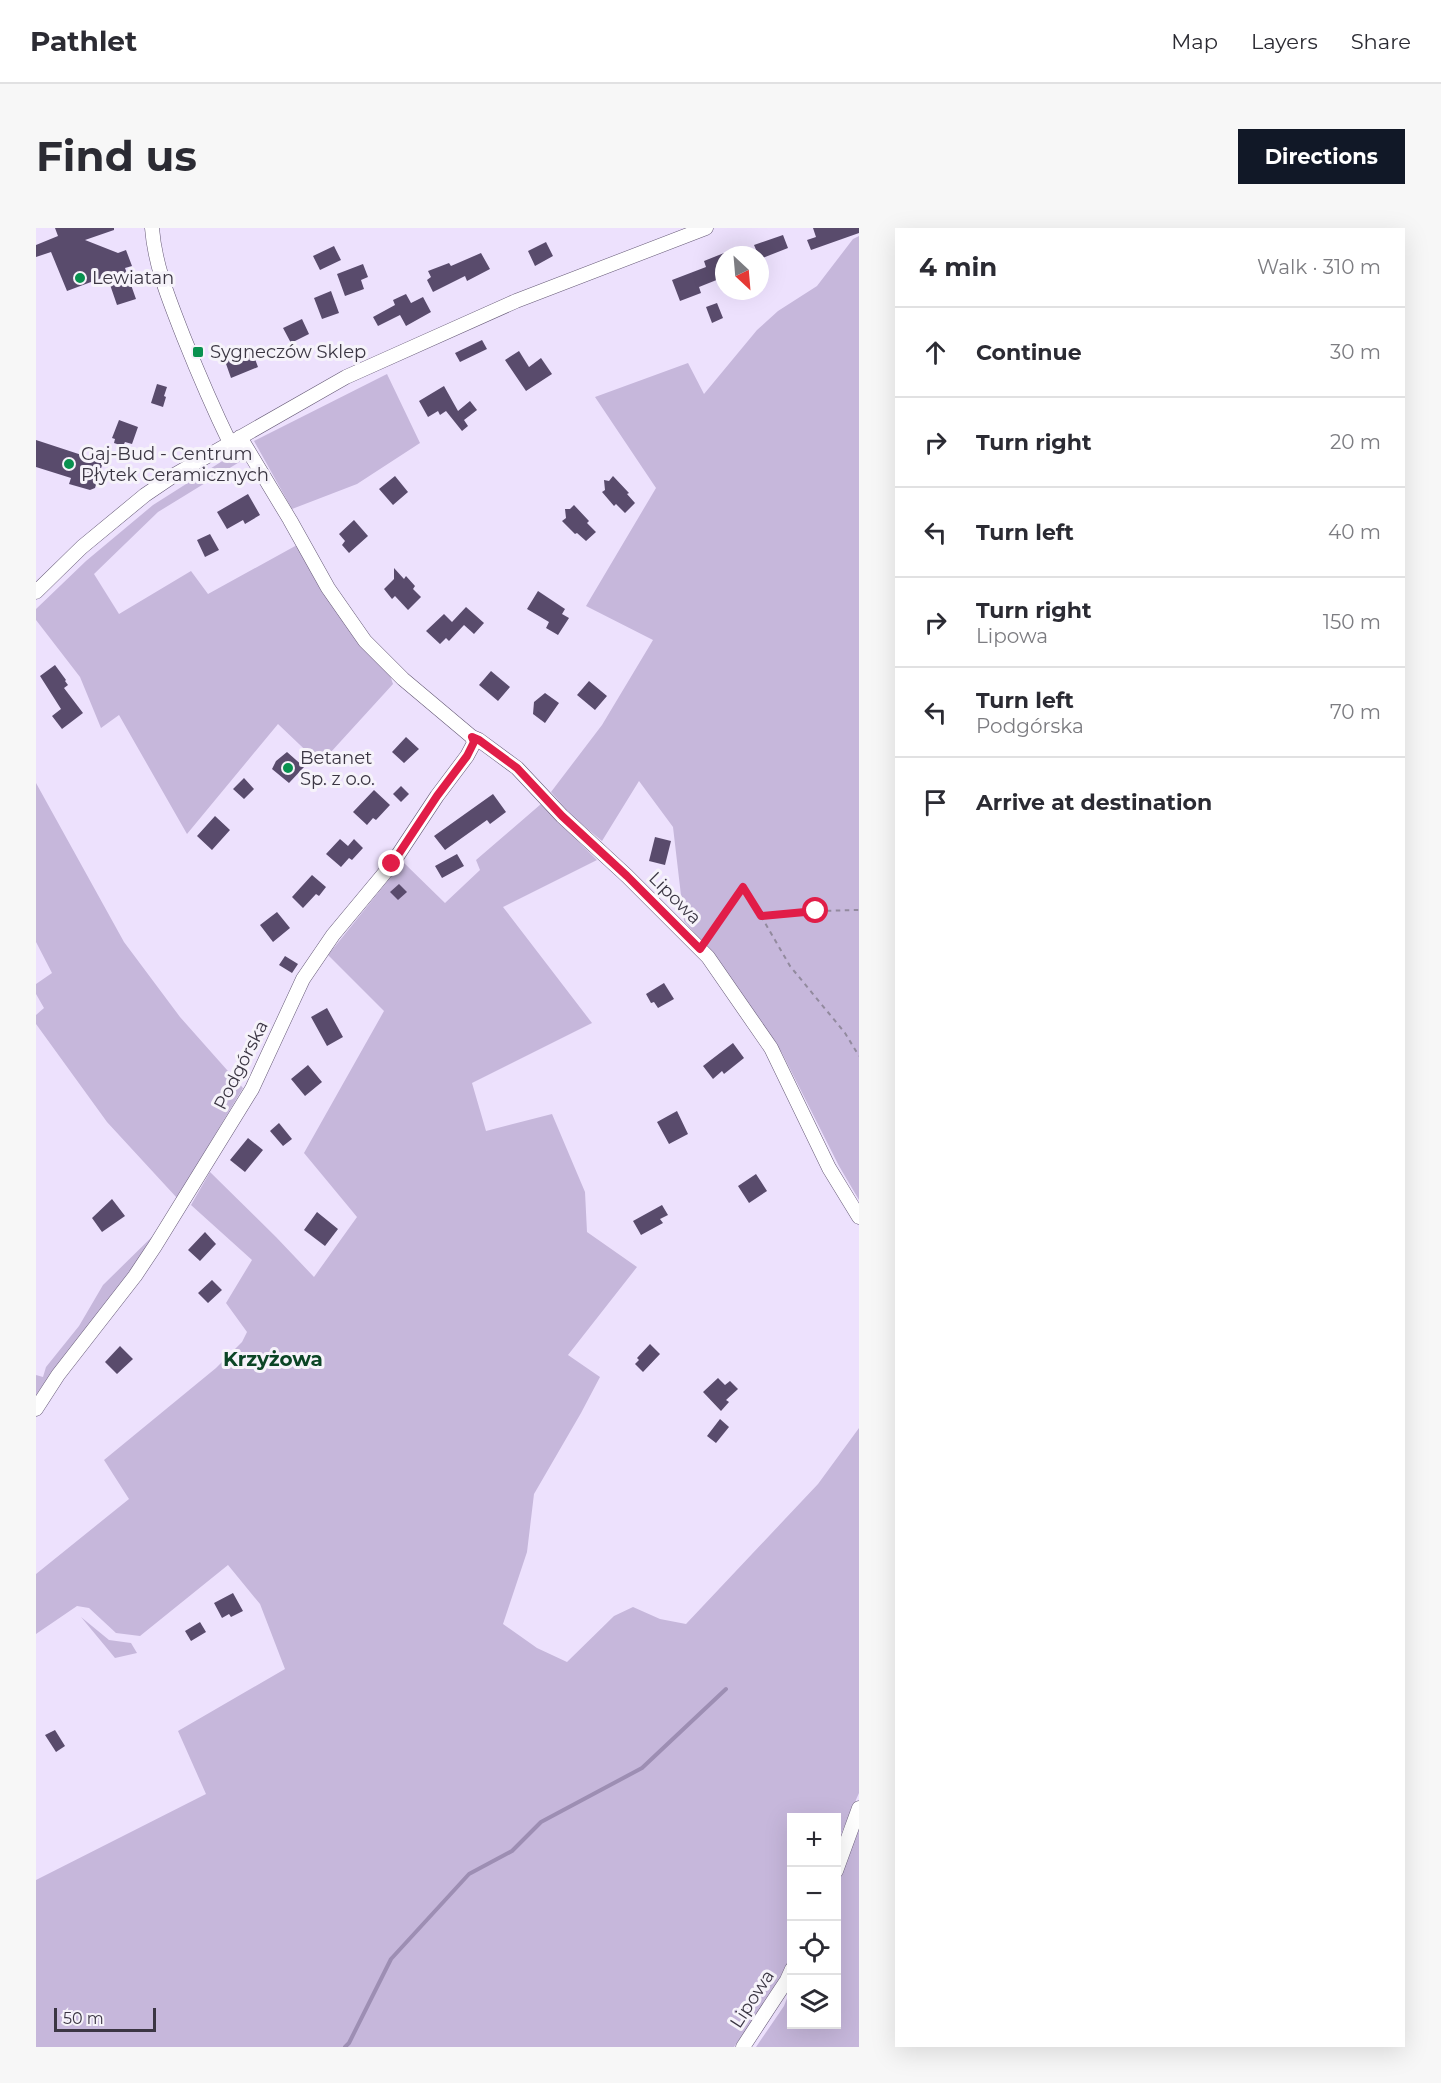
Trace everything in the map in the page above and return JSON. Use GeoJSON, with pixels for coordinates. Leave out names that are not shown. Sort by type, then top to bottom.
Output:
{"type":"FeatureCollection","features":[{"type":"Feature","properties":{"kind":"street","name":"Lipowa"},"geometry":{"type":"LineString","coordinates":[[152,228],[157,263],[163,283],[202,381],[235,440],[290,520],[328,588],[365,641],[403,679],[472,737],[517,768],[562,816],[627,876],[708,957],[771,1048],[829,1168],[859,1216]]}},
{"type":"Feature","properties":{"kind":"street"},"geometry":{"type":"LineString","coordinates":[[36,592],[82,547],[145,495],[176,474],[346,377],[516,301],[706,228]]}},
{"type":"Feature","properties":{"kind":"street","name":"Podgórska"},"geometry":{"type":"LineString","coordinates":[[36,1409],[58,1375],[135,1276],[155,1246],[252,1089],[303,979],[333,935],[392,864],[437,796],[467,756],[474,742],[472,737]]}},
{"type":"Feature","properties":{"kind":"street"},"geometry":{"type":"LineString","coordinates":[[838,1867],[859,1808]]}},
{"type":"Feature","properties":{"kind":"street","name":"Lipowa"},"geometry":{"type":"LineString","coordinates":[[742,2047],[789,1975]]}},
{"type":"Feature","properties":{"kind":"path"},"geometry":{"type":"LineString","coordinates":[[700,949],[743,887],[790,966],[845,1033],[859,1056]]}},
{"type":"Feature","properties":{"kind":"path"},"geometry":{"type":"LineString","coordinates":[[761,916],[859,910]]}},
{"type":"Feature","properties":{"kind":"shaded area"},"geometry":{"type":"Polygon","coordinates":[[[859,236],[859,1200],[839,1166],[782,1053],[714,955],[684,921],[673,827],[639,781],[602,841],[573,817],[551,792],[602,725],[653,640],[586,606],[656,488],[595,397],[688,363],[704,394],[757,330],[778,311],[817,286],[853,239],[859,236]]]}},
{"type":"Feature","properties":{"kind":"shaded area"},"geometry":{"type":"Polygon","coordinates":[[[387,374],[420,443],[357,484],[292,509],[254,441],[387,374]]]}},
{"type":"Feature","properties":{"kind":"shaded area"},"geometry":{"type":"Polygon","coordinates":[[[235,453],[246,458],[158,512],[94,574],[119,614],[191,571],[208,594],[297,545],[333,607],[367,651],[390,675],[393,684],[320,764],[278,724],[187,834],[119,715],[101,728],[80,677],[36,620],[36,609],[86,561],[153,505],[235,453]]]}},
{"type":"Feature","properties":{"kind":"shaded area"},"geometry":{"type":"Polygon","coordinates":[[[36,783],[124,942],[180,1017],[243,1088],[177,1198],[107,1122],[36,1024],[36,1015],[44,1008],[36,994],[36,984],[52,973],[36,942],[36,783]]]}},
{"type":"Feature","properties":{"kind":"shaded area"},"geometry":{"type":"Polygon","coordinates":[[[541,804],[597,860],[503,907],[592,1023],[472,1083],[486,1131],[552,1114],[585,1192],[587,1232],[637,1267],[568,1355],[600,1377],[534,1494],[527,1552],[503,1624],[537,1648],[567,1662],[614,1616],[633,1607],[660,1619],[686,1624],[818,1484],[859,1428],[859,1793],[841,1834],[841,1813],[787,1813],[787,1964],[781,1980],[734,2047],[36,2047],[36,1880],[206,1794],[178,1731],[285,1669],[260,1604],[228,1565],[140,1636],[116,1633],[89,1608],[77,1606],[36,1634],[36,1574],[129,1499],[104,1460],[216,1368],[242,1342],[247,1332],[226,1303],[252,1260],[191,1205],[210,1172],[314,1277],[357,1217],[304,1153],[384,1011],[328,955],[403,862],[445,903],[480,870],[476,860],[541,804]]]}},
{"type":"Feature","properties":{"kind":"shaded area"},"geometry":{"type":"Polygon","coordinates":[[[161,1228],[36,1402],[36,1375],[43,1377],[46,1367],[79,1326],[103,1285],[161,1228]]]}},
{"type":"Feature","properties":{"kind":"shaded area"},"geometry":{"type":"Polygon","coordinates":[[[81,1617],[109,1640],[131,1643],[137,1653],[115,1658],[81,1617]]]}},
{"type":"Feature","properties":{"kind":"shaded area"},"geometry":{"type":"Polygon","coordinates":[[[859,1827],[859,2047],[756,2047],[787,1998],[787,2029],[841,2029],[841,1872],[859,1827]]]}},
{"type":"Feature","properties":{"kind":"building"},"geometry":{"type":"Polygon","coordinates":[[[55,228],[114,228],[114,230],[85,240],[118,253],[126,250],[132,266],[125,268],[136,299],[117,305],[107,276],[67,291],[51,252],[36,257],[36,245],[58,236],[55,228]]]}},
{"type":"Feature","properties":{"kind":"building"},"geometry":{"type":"Polygon","coordinates":[[[813,228],[859,228],[859,233],[811,250],[807,240],[816,237],[813,228]]]}},
{"type":"Feature","properties":{"kind":"building"},"geometry":{"type":"Polygon","coordinates":[[[783,235],[788,248],[769,255],[769,246],[754,245],[783,235]]]}},
{"type":"Feature","properties":{"kind":"building"},"geometry":{"type":"Polygon","coordinates":[[[546,242],[553,256],[535,266],[528,251],[546,242]]]}},
{"type":"Feature","properties":{"kind":"building"},"geometry":{"type":"Polygon","coordinates":[[[334,246],[341,260],[320,270],[313,256],[334,246]]]}},
{"type":"Feature","properties":{"kind":"building"},"geometry":{"type":"Polygon","coordinates":[[[481,253],[490,269],[467,281],[465,276],[433,292],[427,280],[431,277],[428,271],[449,263],[451,266],[481,253]]]}},
{"type":"Feature","properties":{"kind":"building"},"geometry":{"type":"Polygon","coordinates":[[[715,257],[715,281],[699,287],[701,293],[680,301],[672,280],[706,267],[704,261],[715,257]]]}},
{"type":"Feature","properties":{"kind":"building"},"geometry":{"type":"Polygon","coordinates":[[[363,264],[368,277],[361,280],[364,289],[345,296],[337,274],[363,264]]]}},
{"type":"Feature","properties":{"kind":"building"},"geometry":{"type":"Polygon","coordinates":[[[331,291],[339,313],[322,319],[314,298],[331,291]]]}},
{"type":"Feature","properties":{"kind":"building"},"geometry":{"type":"Polygon","coordinates":[[[406,294],[411,303],[423,297],[431,312],[406,326],[400,315],[378,326],[373,317],[395,305],[393,300],[406,294]]]}},
{"type":"Feature","properties":{"kind":"building"},"geometry":{"type":"Polygon","coordinates":[[[717,303],[723,318],[712,323],[706,307],[717,303]]]}},
{"type":"Feature","properties":{"kind":"building"},"geometry":{"type":"Polygon","coordinates":[[[302,319],[309,334],[291,343],[283,328],[302,319]]]}},
{"type":"Feature","properties":{"kind":"building"},"geometry":{"type":"Polygon","coordinates":[[[482,340],[487,349],[460,362],[455,353],[482,340]]]}},
{"type":"Feature","properties":{"kind":"building"},"geometry":{"type":"Polygon","coordinates":[[[252,351],[258,367],[231,378],[225,361],[252,351]]]}},
{"type":"Feature","properties":{"kind":"building"},"geometry":{"type":"Polygon","coordinates":[[[519,351],[529,367],[541,358],[552,374],[526,391],[505,360],[519,351]]]}},
{"type":"Feature","properties":{"kind":"building"},"geometry":{"type":"Polygon","coordinates":[[[157,384],[167,387],[163,407],[151,403],[157,384]]]}},
{"type":"Feature","properties":{"kind":"building"},"geometry":{"type":"Polygon","coordinates":[[[444,386],[458,411],[470,401],[477,410],[464,420],[468,426],[462,431],[446,411],[440,415],[438,411],[428,417],[419,401],[444,386]]]}},
{"type":"Feature","properties":{"kind":"building"},"geometry":{"type":"Polygon","coordinates":[[[119,420],[138,427],[132,444],[125,442],[123,446],[114,443],[115,439],[112,438],[119,420]]]}},
{"type":"Feature","properties":{"kind":"building","name":"Gaj-Bud - Centrum Płytek Ceramicznych"},"geometry":{"type":"Polygon","coordinates":[[[36,440],[103,462],[95,488],[90,490],[69,484],[71,478],[36,467],[36,440]]]}},
{"type":"Feature","properties":{"kind":"building"},"geometry":{"type":"Polygon","coordinates":[[[395,476],[408,492],[393,505],[379,489],[395,476]]]}},
{"type":"Feature","properties":{"kind":"building"},"geometry":{"type":"Polygon","coordinates":[[[613,476],[635,503],[625,513],[616,504],[614,506],[602,492],[605,490],[604,480],[609,481],[613,476]]]}},
{"type":"Feature","properties":{"kind":"building"},"geometry":{"type":"Polygon","coordinates":[[[248,494],[260,515],[245,524],[243,520],[227,529],[217,512],[248,494]]]}},
{"type":"Feature","properties":{"kind":"building"},"geometry":{"type":"Polygon","coordinates":[[[574,505],[596,532],[586,541],[562,521],[566,518],[565,509],[570,509],[574,505]]]}},
{"type":"Feature","properties":{"kind":"building"},"geometry":{"type":"Polygon","coordinates":[[[354,520],[368,536],[349,553],[342,545],[345,541],[339,534],[354,520]]]}},
{"type":"Feature","properties":{"kind":"building"},"geometry":{"type":"Polygon","coordinates":[[[210,534],[219,550],[205,557],[197,540],[210,534]]]}},
{"type":"Feature","properties":{"kind":"building"},"geometry":{"type":"Polygon","coordinates":[[[394,568],[404,579],[406,576],[415,586],[413,589],[421,597],[408,610],[395,596],[392,599],[384,589],[394,579],[394,568]]]}},
{"type":"Feature","properties":{"kind":"building"},"geometry":{"type":"Polygon","coordinates":[[[538,591],[565,609],[562,614],[569,618],[558,635],[546,628],[549,622],[527,609],[538,591]]]}},
{"type":"Feature","properties":{"kind":"building"},"geometry":{"type":"Polygon","coordinates":[[[466,607],[484,623],[474,634],[464,625],[449,641],[446,638],[440,644],[426,631],[444,614],[452,622],[466,607]]]}},
{"type":"Feature","properties":{"kind":"building"},"geometry":{"type":"Polygon","coordinates":[[[55,665],[68,685],[64,688],[83,713],[62,729],[52,716],[61,709],[40,676],[55,665]]]}},
{"type":"Feature","properties":{"kind":"building"},"geometry":{"type":"Polygon","coordinates":[[[491,671],[510,687],[498,701],[479,685],[491,671]]]}},
{"type":"Feature","properties":{"kind":"building"},"geometry":{"type":"Polygon","coordinates":[[[589,681],[607,696],[595,710],[577,695],[589,681]]]}},
{"type":"Feature","properties":{"kind":"building"},"geometry":{"type":"Polygon","coordinates":[[[545,693],[559,703],[545,723],[533,714],[534,702],[545,693]]]}},
{"type":"Feature","properties":{"kind":"building"},"geometry":{"type":"Polygon","coordinates":[[[406,737],[419,749],[404,763],[392,752],[406,737]]]}},
{"type":"Feature","properties":{"kind":"building","name":"Betanet Sp. z o.o."},"geometry":{"type":"Polygon","coordinates":[[[287,752],[304,767],[289,783],[272,769],[276,761],[287,752]]]}},
{"type":"Feature","properties":{"kind":"building"},"geometry":{"type":"Polygon","coordinates":[[[244,778],[254,789],[244,799],[233,789],[244,778]]]}},
{"type":"Feature","properties":{"kind":"building"},"geometry":{"type":"Polygon","coordinates":[[[401,786],[409,794],[401,802],[393,794],[401,786]]]}},
{"type":"Feature","properties":{"kind":"building"},"geometry":{"type":"Polygon","coordinates":[[[374,790],[390,805],[376,820],[373,818],[367,825],[353,812],[374,790]]]}},
{"type":"Feature","properties":{"kind":"building"},"geometry":{"type":"Polygon","coordinates":[[[493,794],[506,812],[490,824],[487,820],[445,850],[434,836],[493,794]]]}},
{"type":"Feature","properties":{"kind":"building"},"geometry":{"type":"Polygon","coordinates":[[[215,816],[230,830],[212,850],[197,836],[215,816]]]}},
{"type":"Feature","properties":{"kind":"building"},"geometry":{"type":"Polygon","coordinates":[[[655,837],[671,841],[665,865],[649,861],[655,837]]]}},
{"type":"Feature","properties":{"kind":"building"},"geometry":{"type":"Polygon","coordinates":[[[340,839],[348,846],[354,839],[363,848],[352,860],[349,858],[341,867],[326,854],[340,839]]]}},
{"type":"Feature","properties":{"kind":"building"},"geometry":{"type":"Polygon","coordinates":[[[457,854],[464,866],[442,878],[435,866],[457,854]]]}},
{"type":"Feature","properties":{"kind":"building"},"geometry":{"type":"Polygon","coordinates":[[[312,875],[326,887],[319,896],[316,894],[303,908],[292,897],[312,875]]]}},
{"type":"Feature","properties":{"kind":"building"},"geometry":{"type":"Polygon","coordinates":[[[399,884],[407,892],[398,900],[390,892],[399,884]]]}},
{"type":"Feature","properties":{"kind":"building"},"geometry":{"type":"Polygon","coordinates":[[[277,912],[290,928],[273,942],[260,925],[277,912]]]}},
{"type":"Feature","properties":{"kind":"building"},"geometry":{"type":"Polygon","coordinates":[[[285,956],[298,964],[292,973],[279,965],[285,956]]]}},
{"type":"Feature","properties":{"kind":"building"},"geometry":{"type":"Polygon","coordinates":[[[664,983],[674,999],[658,1008],[654,1002],[651,1003],[646,994],[664,983]]]}},
{"type":"Feature","properties":{"kind":"building"},"geometry":{"type":"Polygon","coordinates":[[[327,1008],[343,1037],[327,1046],[311,1017],[327,1008]]]}},
{"type":"Feature","properties":{"kind":"building"},"geometry":{"type":"Polygon","coordinates":[[[733,1043],[744,1058],[724,1074],[722,1071],[713,1079],[703,1066],[733,1043]]]}},
{"type":"Feature","properties":{"kind":"building"},"geometry":{"type":"Polygon","coordinates":[[[308,1065],[322,1082],[305,1096],[291,1079],[308,1065]]]}},
{"type":"Feature","properties":{"kind":"building"},"geometry":{"type":"Polygon","coordinates":[[[677,1111],[688,1134],[669,1144],[657,1122],[677,1111]]]}},
{"type":"Feature","properties":{"kind":"building"},"geometry":{"type":"Polygon","coordinates":[[[279,1123],[292,1139],[283,1146],[270,1131],[279,1123]]]}},
{"type":"Feature","properties":{"kind":"building"},"geometry":{"type":"Polygon","coordinates":[[[248,1138],[263,1150],[245,1172],[230,1160],[248,1138]]]}},
{"type":"Feature","properties":{"kind":"building"},"geometry":{"type":"Polygon","coordinates":[[[756,1174],[767,1191],[749,1203],[738,1186],[756,1174]]]}},
{"type":"Feature","properties":{"kind":"building"},"geometry":{"type":"Polygon","coordinates":[[[112,1199],[125,1216],[102,1232],[92,1218],[112,1199]]]}},
{"type":"Feature","properties":{"kind":"building"},"geometry":{"type":"Polygon","coordinates":[[[662,1205],[668,1215],[660,1219],[663,1223],[641,1235],[633,1221],[662,1205]]]}},
{"type":"Feature","properties":{"kind":"building"},"geometry":{"type":"Polygon","coordinates":[[[317,1212],[338,1229],[325,1246],[304,1230],[317,1212]]]}},
{"type":"Feature","properties":{"kind":"building"},"geometry":{"type":"Polygon","coordinates":[[[205,1232],[216,1244],[200,1261],[188,1250],[205,1232]]]}},
{"type":"Feature","properties":{"kind":"building"},"geometry":{"type":"Polygon","coordinates":[[[212,1280],[222,1290],[208,1303],[198,1293],[212,1280]]]}},
{"type":"Feature","properties":{"kind":"building"},"geometry":{"type":"Polygon","coordinates":[[[650,1344],[660,1354],[643,1372],[635,1364],[639,1360],[637,1358],[650,1344]]]}},
{"type":"Feature","properties":{"kind":"building"},"geometry":{"type":"Polygon","coordinates":[[[120,1346],[133,1359],[117,1374],[105,1362],[120,1346]]]}},
{"type":"Feature","properties":{"kind":"building"},"geometry":{"type":"Polygon","coordinates":[[[718,1378],[725,1385],[730,1381],[738,1389],[726,1400],[729,1402],[721,1411],[703,1392],[718,1378]]]}},
{"type":"Feature","properties":{"kind":"building"},"geometry":{"type":"Polygon","coordinates":[[[720,1419],[729,1427],[716,1443],[707,1436],[720,1419]]]}},
{"type":"Feature","properties":{"kind":"building"},"geometry":{"type":"Polygon","coordinates":[[[233,1593],[243,1611],[231,1617],[229,1614],[222,1618],[214,1603],[233,1593]]]}},
{"type":"Feature","properties":{"kind":"building"},"geometry":{"type":"Polygon","coordinates":[[[200,1622],[206,1632],[191,1641],[185,1631],[200,1622]]]}},
{"type":"Feature","properties":{"kind":"building"},"geometry":{"type":"Polygon","coordinates":[[[55,1730],[65,1746],[56,1752],[45,1735],[55,1730]]]}},
{"type":"Feature","properties":{"kind":"waterway"},"geometry":{"type":"LineString","coordinates":[[345,2047],[391,1959],[469,1874],[512,1851],[541,1822],[642,1768],[726,1689]]}},
{"type":"Feature","properties":{"kind":"place","name":"Lewiatan"},"geometry":{"type":"Point","coordinates":[80,278]}},
{"type":"Feature","properties":{"kind":"place","name":"Sygneczów Sklep"},"geometry":{"type":"Point","coordinates":[198,352]}},
{"type":"Feature","properties":{"kind":"place","name":"Gaj-Bud - Centrum Płytek Ceramicznych"},"geometry":{"type":"Point","coordinates":[69,464]}},
{"type":"Feature","properties":{"kind":"place","name":"Betanet Sp. z o.o."},"geometry":{"type":"Point","coordinates":[288,768]}},
{"type":"Feature","properties":{"kind":"district","name":"Krzyżowa"},"geometry":{"type":"Point","coordinates":[273,1359]}},
{"type":"Feature","properties":{"kind":"route"},"geometry":{"type":"LineString","coordinates":[[392,864],[437,796],[467,756],[474,742],[472,737],[517,768],[562,816],[627,876],[700,949],[743,887],[761,916],[816,911]]}}]}
